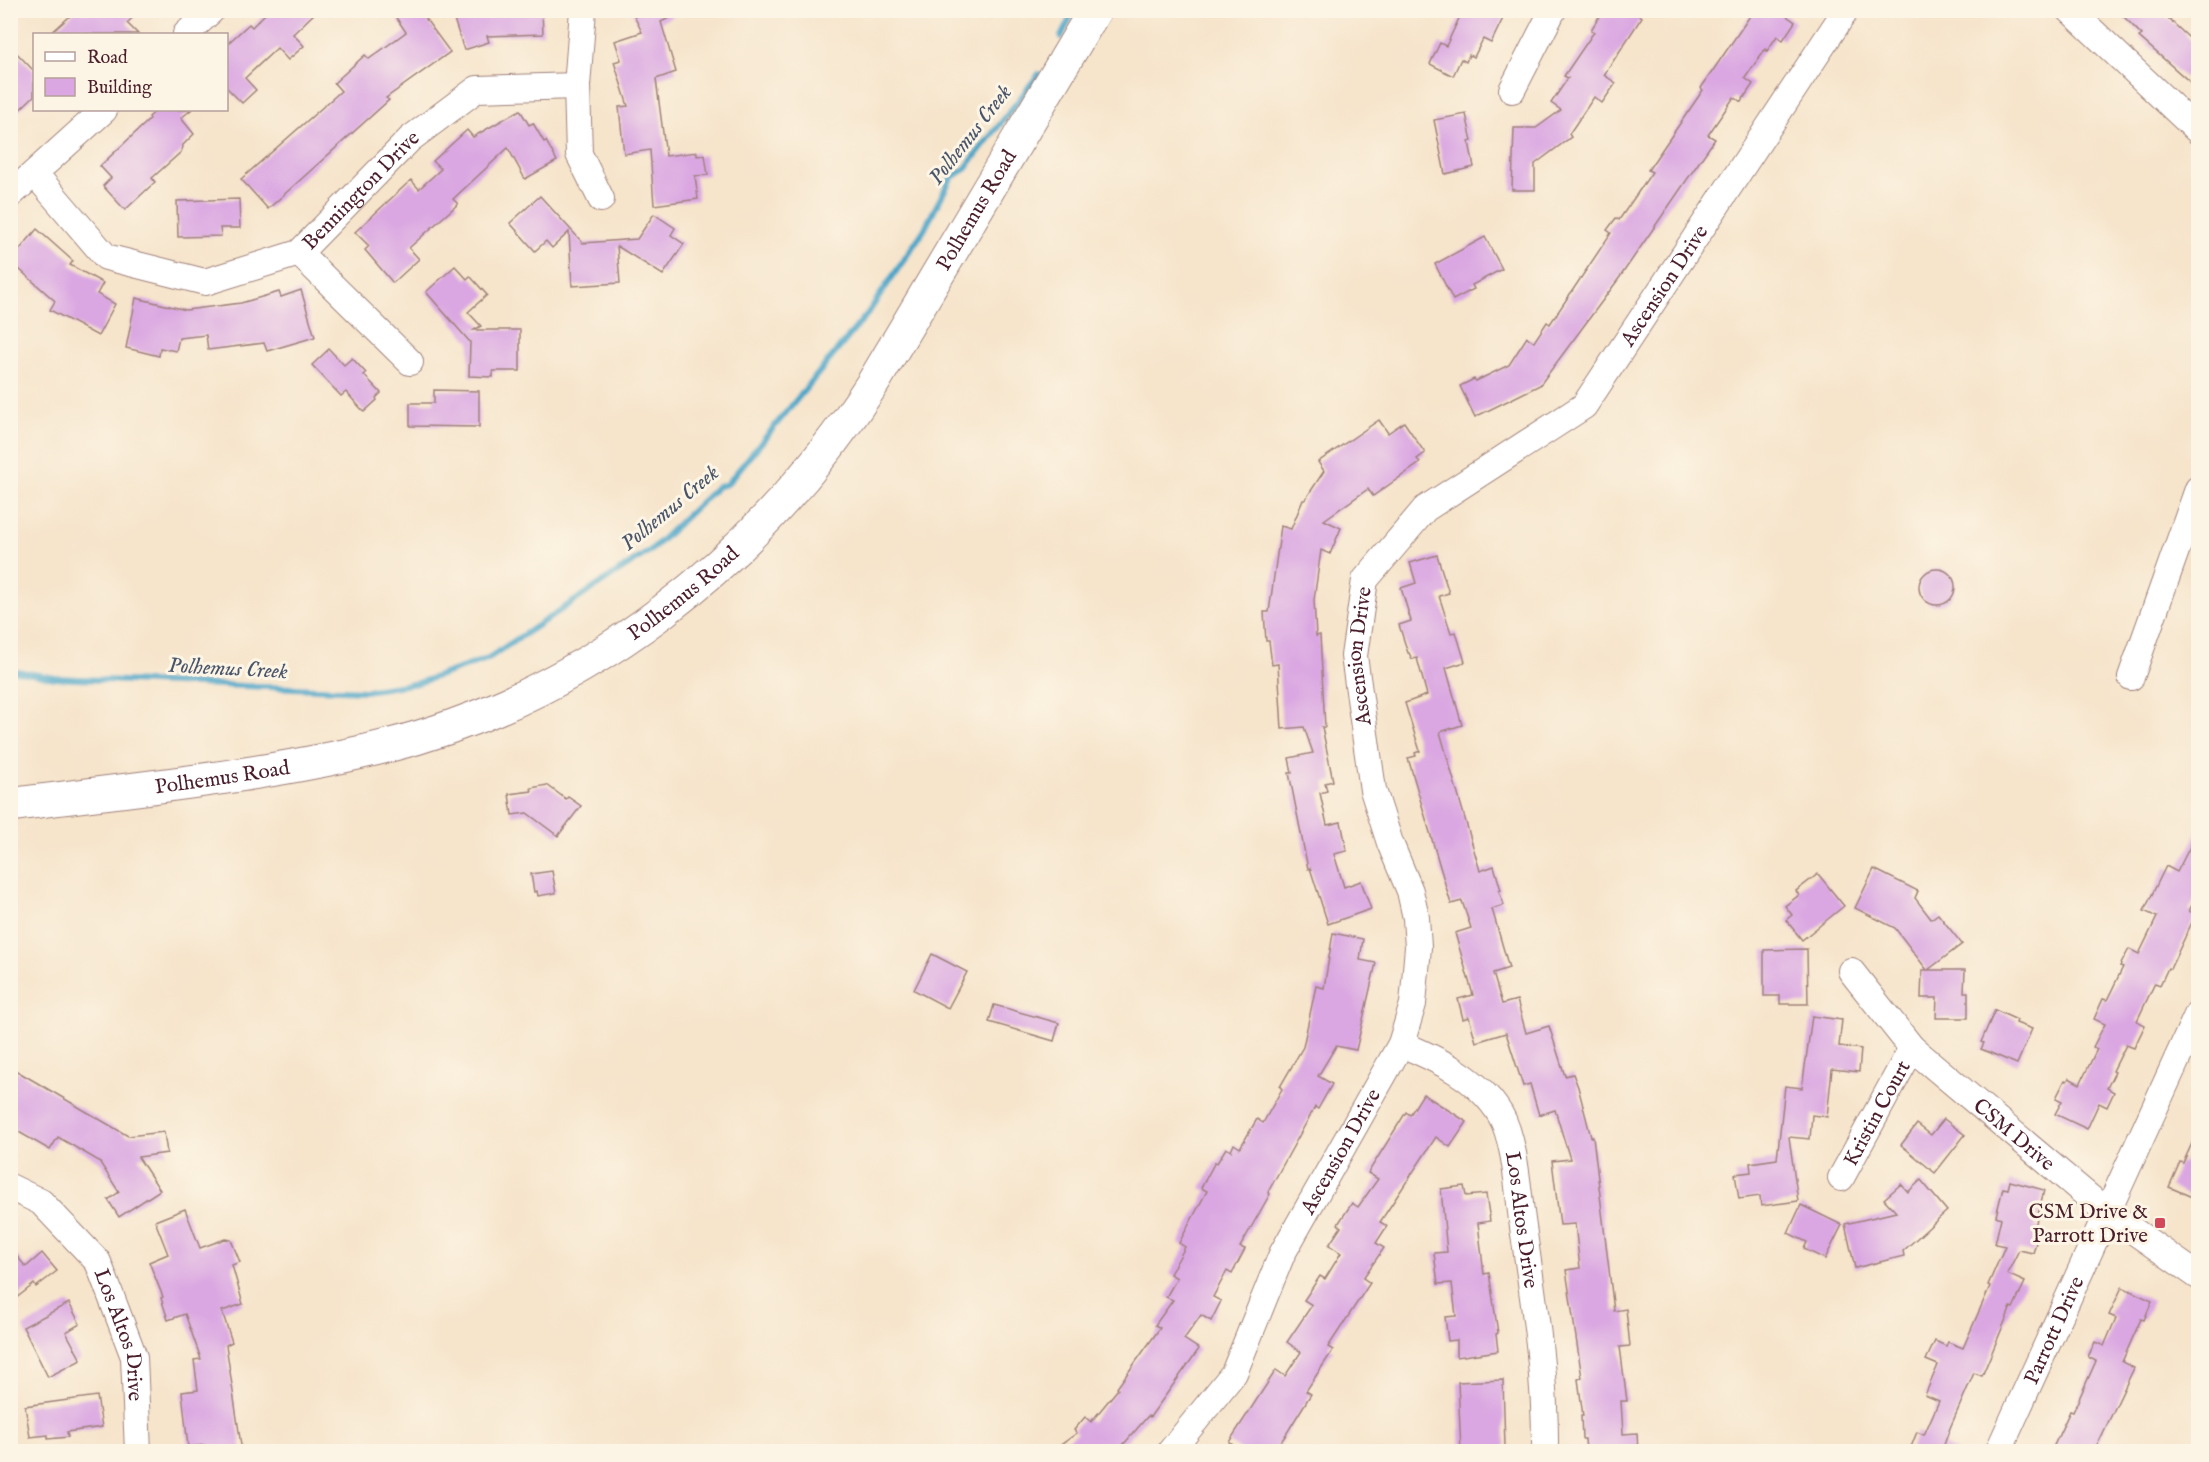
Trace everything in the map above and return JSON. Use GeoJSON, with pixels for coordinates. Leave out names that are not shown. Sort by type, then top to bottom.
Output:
{"type":"FeatureCollection","features":[{"type":"Feature","properties":{"kind":"main road","name":"Polhemus Road"},"geometry":{"type":"LineString","coordinates":[[10,804],[273,769],[385,746],[452,725],[519,697],[584,664],[646,624],[706,577],[767,520],[822,457],[849,421],[1095,10]]}},
{"type":"Feature","properties":{"kind":"street"},"geometry":{"type":"LineString","coordinates":[[187,33],[212,10]]}},
{"type":"Feature","properties":{"kind":"street"},"geometry":{"type":"LineString","coordinates":[[583,10],[577,86],[579,154],[601,199]]}},
{"type":"Feature","properties":{"kind":"street"},"geometry":{"type":"LineString","coordinates":[[1512,90],[1553,10]]}},
{"type":"Feature","properties":{"kind":"street","name":"Ascension Drive"},"geometry":{"type":"LineString","coordinates":[[1170,1452],[1234,1373],[1282,1254],[1401,1044],[1413,1004],[1417,976],[1416,918],[1410,891],[1390,843],[1373,790],[1354,656],[1365,580],[1425,510],[1584,406],[1846,10]]}},
{"type":"Feature","properties":{"kind":"street"},"geometry":{"type":"LineString","coordinates":[[2070,10],[2199,131]]}},
{"type":"Feature","properties":{"kind":"street","name":"Bennington Drive"},"geometry":{"type":"LineString","coordinates":[[35,174],[106,257],[205,282],[299,253],[410,139],[477,89],[577,86]]}},
{"type":"Feature","properties":{"kind":"street"},"geometry":{"type":"LineString","coordinates":[[10,195],[103,111]]}},
{"type":"Feature","properties":{"kind":"street"},"geometry":{"type":"LineString","coordinates":[[299,253],[410,362]]}},
{"type":"Feature","properties":{"kind":"street"},"geometry":{"type":"LineString","coordinates":[[2131,677],[2199,489]]}},
{"type":"Feature","properties":{"kind":"street","name":"CSM Drive"},"geometry":{"type":"LineString","coordinates":[[1851,971],[1912,1048],[2108,1213],[2199,1276]]}},
{"type":"Feature","properties":{"kind":"street","name":"Parrott Drive"},"geometry":{"type":"LineString","coordinates":[[1998,1452],[2199,1013]]}},
{"type":"Feature","properties":{"kind":"street","name":"Los Altos Drive"},"geometry":{"type":"LineString","coordinates":[[1401,1044],[1432,1057],[1477,1086],[1501,1115],[1513,1151],[1537,1330],[1546,1403],[1545,1452]]}},
{"type":"Feature","properties":{"kind":"street","name":"Kristin Court"},"geometry":{"type":"LineString","coordinates":[[1841,1178],[1912,1048]]}},
{"type":"Feature","properties":{"kind":"street","name":"Los Altos Drive"},"geometry":{"type":"LineString","coordinates":[[10,1187],[41,1202],[98,1262],[134,1357],[138,1452]]}},
{"type":"Feature","properties":{"kind":"building"},"geometry":{"type":"Polygon","coordinates":[[[77,10],[141,10],[127,23],[137,33],[51,33],[77,10]]]}},
{"type":"Feature","properties":{"kind":"building"},"geometry":{"type":"Polygon","coordinates":[[[269,10],[318,10],[293,34],[304,46],[288,60],[277,48],[245,78],[256,90],[242,103],[228,89],[228,43],[249,24],[252,27],[269,10]]]}},
{"type":"Feature","properties":{"kind":"building"},"geometry":{"type":"Polygon","coordinates":[[[391,10],[419,10],[450,52],[386,98],[389,100],[268,209],[241,179],[341,91],[334,83],[365,55],[369,59],[406,32],[391,10]]]}},
{"type":"Feature","properties":{"kind":"building"},"geometry":{"type":"Polygon","coordinates":[[[451,10],[542,10],[543,34],[487,36],[489,42],[464,50],[451,10]]]}},
{"type":"Feature","properties":{"kind":"building"},"geometry":{"type":"Polygon","coordinates":[[[631,10],[685,10],[661,22],[676,72],[656,79],[666,156],[697,152],[697,156],[705,155],[708,175],[695,176],[698,199],[654,205],[650,150],[624,154],[619,107],[628,106],[614,62],[621,60],[615,41],[642,32],[631,10]]]}},
{"type":"Feature","properties":{"kind":"building"},"geometry":{"type":"Polygon","coordinates":[[[1463,10],[1507,10],[1491,43],[1483,39],[1474,57],[1469,55],[1466,62],[1461,59],[1453,76],[1430,64],[1440,43],[1446,46],[1463,10]]]}},
{"type":"Feature","properties":{"kind":"building"},"geometry":{"type":"Polygon","coordinates":[[[1603,10],[1632,10],[1642,17],[1604,75],[1616,83],[1602,103],[1594,97],[1569,134],[1571,137],[1535,164],[1535,190],[1512,190],[1514,128],[1536,128],[1561,110],[1551,103],[1568,78],[1564,76],[1594,32],[1591,30],[1603,10]]]}},
{"type":"Feature","properties":{"kind":"building"},"geometry":{"type":"Polygon","coordinates":[[[1754,10],[1778,10],[1795,22],[1783,40],[1777,36],[1767,51],[1765,49],[1745,78],[1753,84],[1741,102],[1734,97],[1708,135],[1715,139],[1620,277],[1540,385],[1475,417],[1460,386],[1509,365],[1527,337],[1534,342],[1547,322],[1550,324],[1611,233],[1607,230],[1616,218],[1619,220],[1652,172],[1648,170],[1754,10]]]}},
{"type":"Feature","properties":{"kind":"building"},"geometry":{"type":"Polygon","coordinates":[[[2117,10],[2159,10],[2199,47],[2199,90],[2139,37],[2142,35],[2117,10]]]}},
{"type":"Feature","properties":{"kind":"building"},"geometry":{"type":"Polygon","coordinates":[[[10,46],[33,70],[33,97],[10,119],[10,46]]]}},
{"type":"Feature","properties":{"kind":"building"},"geometry":{"type":"Polygon","coordinates":[[[520,110],[529,125],[533,123],[557,161],[525,179],[508,148],[453,199],[458,204],[409,248],[419,259],[393,283],[365,250],[369,246],[355,232],[411,180],[419,189],[441,169],[433,161],[467,130],[473,137],[520,110]]]}},
{"type":"Feature","properties":{"kind":"building"},"geometry":{"type":"Polygon","coordinates":[[[156,111],[190,111],[181,118],[194,134],[182,146],[181,152],[152,178],[155,182],[125,210],[103,186],[111,178],[100,166],[150,119],[149,117],[156,111]]]}},
{"type":"Feature","properties":{"kind":"building"},"geometry":{"type":"Polygon","coordinates":[[[1466,114],[1472,141],[1469,142],[1474,167],[1445,174],[1434,120],[1466,114]]]}},
{"type":"Feature","properties":{"kind":"building"},"geometry":{"type":"Polygon","coordinates":[[[540,196],[583,243],[637,239],[654,214],[675,228],[671,235],[684,244],[663,275],[617,246],[620,283],[572,286],[569,232],[552,248],[546,241],[535,251],[510,223],[540,196]]]}},
{"type":"Feature","properties":{"kind":"building"},"geometry":{"type":"Polygon","coordinates":[[[239,199],[240,228],[220,228],[221,236],[178,237],[177,201],[239,199]]]}},
{"type":"Feature","properties":{"kind":"building"},"geometry":{"type":"Polygon","coordinates":[[[37,229],[73,261],[70,265],[103,283],[97,294],[115,304],[98,336],[50,310],[55,301],[10,261],[37,229]]]}},
{"type":"Feature","properties":{"kind":"building"},"geometry":{"type":"Polygon","coordinates":[[[1485,237],[1502,269],[1472,285],[1474,289],[1453,300],[1435,264],[1485,237]]]}},
{"type":"Feature","properties":{"kind":"building"},"geometry":{"type":"Polygon","coordinates":[[[455,266],[467,279],[470,276],[487,295],[468,312],[481,326],[474,330],[520,330],[520,371],[493,371],[493,377],[469,376],[470,342],[426,292],[455,266]]]}},
{"type":"Feature","properties":{"kind":"building"},"geometry":{"type":"Polygon","coordinates":[[[301,290],[315,337],[267,351],[264,343],[208,350],[206,335],[179,338],[176,351],[160,348],[159,356],[126,348],[136,298],[186,310],[241,303],[279,292],[281,297],[301,290]]]}},
{"type":"Feature","properties":{"kind":"building"},"geometry":{"type":"Polygon","coordinates":[[[329,349],[344,365],[352,358],[381,393],[364,412],[346,392],[341,396],[312,365],[329,349]]]}},
{"type":"Feature","properties":{"kind":"building"},"geometry":{"type":"Polygon","coordinates":[[[434,390],[479,391],[479,427],[410,426],[410,403],[434,403],[434,390]]]}},
{"type":"Feature","properties":{"kind":"building"},"geometry":{"type":"Polygon","coordinates":[[[1379,420],[1388,433],[1404,422],[1425,453],[1417,459],[1420,463],[1373,496],[1368,489],[1324,520],[1341,528],[1330,554],[1321,550],[1314,600],[1316,636],[1320,635],[1325,727],[1322,727],[1333,781],[1325,783],[1327,791],[1320,793],[1327,825],[1341,822],[1347,851],[1334,854],[1344,887],[1361,881],[1371,909],[1328,924],[1310,868],[1308,869],[1289,773],[1292,773],[1289,758],[1313,753],[1304,727],[1282,729],[1278,664],[1272,665],[1269,641],[1266,641],[1264,612],[1269,612],[1281,526],[1291,529],[1303,500],[1324,471],[1318,462],[1379,420]]]}},
{"type":"Feature","properties":{"kind":"building"},"geometry":{"type":"Polygon","coordinates":[[[1437,555],[1449,593],[1439,596],[1451,633],[1456,632],[1465,662],[1446,668],[1462,725],[1440,732],[1480,871],[1494,866],[1501,890],[1499,891],[1504,905],[1492,909],[1509,968],[1493,973],[1502,1004],[1517,1000],[1526,1033],[1549,1026],[1565,1076],[1573,1074],[1578,1087],[1591,1137],[1593,1137],[1614,1311],[1626,1309],[1630,1346],[1620,1347],[1627,1401],[1621,1401],[1623,1434],[1637,1433],[1638,1452],[1586,1452],[1585,1439],[1582,1439],[1581,1416],[1583,1416],[1578,1379],[1582,1378],[1566,1270],[1580,1268],[1575,1224],[1560,1225],[1552,1161],[1570,1159],[1555,1110],[1539,1115],[1530,1084],[1523,1086],[1506,1033],[1476,1042],[1469,1017],[1463,1019],[1458,999],[1473,995],[1455,933],[1471,928],[1462,901],[1451,904],[1408,758],[1416,756],[1415,753],[1420,751],[1405,703],[1427,695],[1417,658],[1412,659],[1408,653],[1399,625],[1411,621],[1401,588],[1416,583],[1410,563],[1437,555]]]}},
{"type":"Feature","properties":{"kind":"building"},"geometry":{"type":"Polygon","coordinates":[[[1937,569],[1950,574],[1955,587],[1950,600],[1937,605],[1924,600],[1919,587],[1924,574],[1937,569]]]}},
{"type":"Feature","properties":{"kind":"building"},"geometry":{"type":"Polygon","coordinates":[[[547,785],[566,799],[568,797],[581,806],[558,836],[527,813],[512,815],[509,794],[532,791],[531,788],[547,785]]]}},
{"type":"Feature","properties":{"kind":"building"},"geometry":{"type":"Polygon","coordinates":[[[2199,829],[2199,891],[2189,911],[2196,914],[2170,969],[2168,968],[2160,985],[2155,983],[2137,1021],[2145,1025],[2134,1048],[2126,1045],[2113,1071],[2115,1072],[2107,1088],[2114,1092],[2107,1107],[2099,1103],[2087,1129],[2055,1114],[2062,1101],[2056,1098],[2065,1080],[2069,1078],[2080,1084],[2097,1049],[2093,1047],[2105,1024],[2094,1019],[2103,999],[2107,1000],[2129,949],[2139,954],[2157,917],[2144,911],[2166,866],[2177,872],[2199,829]]]}},
{"type":"Feature","properties":{"kind":"building"},"geometry":{"type":"Polygon","coordinates":[[[1874,869],[1918,891],[1915,898],[1931,919],[1938,914],[1962,944],[1928,970],[1965,970],[1964,992],[1968,992],[1968,1018],[1936,1018],[1937,998],[1921,998],[1922,970],[1927,970],[1895,928],[1855,908],[1874,869]]]}},
{"type":"Feature","properties":{"kind":"building"},"geometry":{"type":"Polygon","coordinates":[[[552,871],[556,893],[538,896],[537,891],[534,892],[531,874],[552,871]]]}},
{"type":"Feature","properties":{"kind":"building"},"geometry":{"type":"Polygon","coordinates":[[[1818,874],[1844,906],[1802,940],[1786,920],[1792,915],[1785,906],[1799,895],[1796,891],[1818,874]]]}},
{"type":"Feature","properties":{"kind":"building"},"geometry":{"type":"Polygon","coordinates":[[[1333,933],[1363,939],[1360,960],[1376,963],[1356,1050],[1336,1046],[1318,1076],[1332,1084],[1318,1109],[1315,1107],[1268,1192],[1270,1194],[1240,1247],[1245,1249],[1232,1274],[1227,1271],[1213,1297],[1221,1301],[1211,1321],[1201,1315],[1184,1339],[1199,1349],[1150,1417],[1148,1416],[1117,1452],[1051,1452],[1077,1433],[1074,1430],[1085,1417],[1091,1422],[1118,1389],[1160,1328],[1155,1325],[1173,1300],[1166,1297],[1177,1278],[1170,1274],[1185,1247],[1179,1243],[1207,1191],[1201,1188],[1215,1162],[1217,1163],[1226,1148],[1231,1151],[1234,1144],[1240,1148],[1257,1119],[1263,1123],[1282,1089],[1280,1087],[1303,1047],[1316,986],[1324,988],[1333,933]]]}},
{"type":"Feature","properties":{"kind":"building"},"geometry":{"type":"Polygon","coordinates":[[[1807,949],[1808,1004],[1780,1004],[1780,996],[1764,996],[1764,950],[1807,949]]]}},
{"type":"Feature","properties":{"kind":"building"},"geometry":{"type":"Polygon","coordinates":[[[932,954],[967,972],[948,1008],[914,990],[932,954]]]}},
{"type":"Feature","properties":{"kind":"building"},"geometry":{"type":"Polygon","coordinates":[[[994,1005],[1059,1023],[1054,1041],[989,1022],[994,1005]]]}},
{"type":"Feature","properties":{"kind":"building"},"geometry":{"type":"Polygon","coordinates":[[[1995,1010],[2017,1020],[2016,1023],[2032,1029],[2017,1064],[1981,1049],[1984,1043],[1981,1042],[1995,1010]]]}},
{"type":"Feature","properties":{"kind":"building"},"geometry":{"type":"Polygon","coordinates":[[[1812,1016],[1842,1020],[1839,1046],[1861,1049],[1859,1072],[1832,1069],[1827,1117],[1812,1115],[1810,1139],[1789,1137],[1798,1201],[1761,1206],[1760,1196],[1739,1199],[1735,1174],[1751,1172],[1750,1163],[1777,1159],[1785,1086],[1802,1088],[1812,1016]]]}},
{"type":"Feature","properties":{"kind":"building"},"geometry":{"type":"Polygon","coordinates":[[[10,1067],[128,1136],[164,1132],[167,1153],[138,1157],[160,1190],[119,1217],[108,1200],[119,1192],[99,1161],[58,1137],[50,1150],[10,1127],[10,1067]]]}},
{"type":"Feature","properties":{"kind":"building"},"geometry":{"type":"Polygon","coordinates":[[[1423,1094],[1467,1122],[1450,1147],[1436,1137],[1380,1222],[1387,1226],[1376,1243],[1384,1248],[1363,1278],[1370,1283],[1328,1347],[1333,1350],[1306,1391],[1311,1394],[1285,1436],[1274,1452],[1243,1452],[1229,1442],[1276,1370],[1285,1376],[1301,1352],[1287,1342],[1312,1305],[1304,1300],[1320,1276],[1325,1279],[1341,1253],[1329,1245],[1341,1227],[1338,1224],[1352,1203],[1358,1207],[1378,1179],[1368,1173],[1406,1112],[1410,1115],[1423,1094]]]}},
{"type":"Feature","properties":{"kind":"building"},"geometry":{"type":"Polygon","coordinates":[[[1944,1119],[1965,1135],[1935,1173],[1901,1145],[1917,1124],[1931,1135],[1944,1119]]]}},
{"type":"Feature","properties":{"kind":"building"},"geometry":{"type":"Polygon","coordinates":[[[2199,1128],[2199,1200],[2169,1187],[2199,1128]]]}},
{"type":"Feature","properties":{"kind":"building"},"geometry":{"type":"Polygon","coordinates":[[[1921,1180],[1947,1211],[1903,1251],[1904,1256],[1855,1268],[1845,1224],[1896,1212],[1884,1199],[1901,1184],[1908,1192],[1921,1180]]]}},
{"type":"Feature","properties":{"kind":"building"},"geometry":{"type":"Polygon","coordinates":[[[2010,1181],[2044,1190],[2035,1227],[2040,1228],[2033,1253],[2019,1250],[2007,1274],[2025,1282],[2013,1308],[2011,1307],[1982,1376],[1974,1373],[1950,1428],[1944,1445],[1958,1452],[1909,1452],[1917,1432],[1924,1435],[1939,1401],[1925,1395],[1938,1365],[1926,1360],[1935,1341],[1946,1346],[1948,1342],[1963,1348],[2005,1246],[1995,1244],[2001,1218],[1996,1216],[2003,1188],[2008,1189],[2010,1181]]]}},
{"type":"Feature","properties":{"kind":"building"},"geometry":{"type":"Polygon","coordinates":[[[1464,1186],[1466,1196],[1486,1194],[1490,1221],[1478,1223],[1484,1274],[1489,1273],[1498,1333],[1496,1334],[1498,1351],[1457,1357],[1457,1340],[1448,1341],[1445,1317],[1456,1316],[1452,1283],[1438,1284],[1434,1253],[1447,1252],[1441,1189],[1464,1186]]]}},
{"type":"Feature","properties":{"kind":"building"},"geometry":{"type":"Polygon","coordinates":[[[1801,1205],[1842,1225],[1825,1259],[1804,1249],[1807,1242],[1788,1233],[1801,1205]]]}},
{"type":"Feature","properties":{"kind":"building"},"geometry":{"type":"Polygon","coordinates":[[[185,1209],[200,1248],[225,1239],[231,1240],[240,1262],[232,1265],[243,1304],[222,1311],[232,1342],[226,1345],[242,1452],[206,1452],[205,1445],[188,1447],[182,1392],[198,1390],[194,1360],[201,1359],[185,1314],[168,1320],[161,1298],[163,1297],[149,1262],[168,1254],[155,1221],[185,1209]]]}},
{"type":"Feature","properties":{"kind":"building"},"geometry":{"type":"Polygon","coordinates":[[[10,1248],[26,1267],[42,1253],[57,1271],[36,1287],[34,1284],[10,1303],[10,1248]]]}},
{"type":"Feature","properties":{"kind":"building"},"geometry":{"type":"Polygon","coordinates":[[[2122,1287],[2152,1301],[2144,1320],[2141,1319],[2122,1362],[2134,1368],[2094,1452],[2051,1452],[2070,1411],[2073,1412],[2096,1361],[2088,1357],[2095,1342],[2104,1346],[2116,1318],[2109,1315],[2122,1287]]]}},
{"type":"Feature","properties":{"kind":"building"},"geometry":{"type":"Polygon","coordinates":[[[69,1303],[80,1324],[66,1332],[81,1360],[48,1377],[23,1327],[69,1303]]]}},
{"type":"Feature","properties":{"kind":"building"},"geometry":{"type":"Polygon","coordinates":[[[1503,1380],[1505,1447],[1488,1448],[1489,1452],[1461,1452],[1458,1382],[1503,1380]]]}},
{"type":"Feature","properties":{"kind":"building"},"geometry":{"type":"Polygon","coordinates":[[[97,1396],[102,1427],[67,1432],[68,1437],[48,1439],[48,1435],[30,1437],[25,1406],[97,1396]]]}},
{"type":"Feature","properties":{"kind":"waterway","name":"Polhemus Creek"},"geometry":{"type":"LineString","coordinates":[[1061,37],[1074,10]]}},
{"type":"Feature","properties":{"kind":"waterway","name":"Polhemus Creek"},"geometry":{"type":"LineString","coordinates":[[10,670],[55,678],[365,691],[418,683],[487,659],[651,550],[717,487],[727,484],[868,313],[924,230],[951,178],[965,169],[1039,74]]}},
{"type":"Feature","properties":{"kind":"place","name":"CSM Drive & Parrott Drive"},"geometry":{"type":"Point","coordinates":[2160,1223]}}]}
